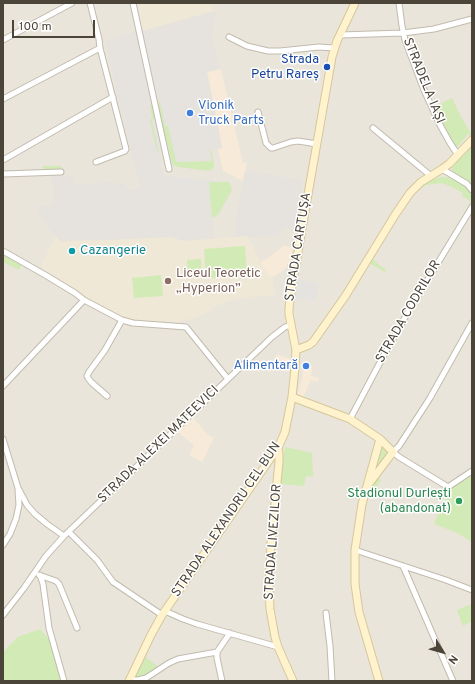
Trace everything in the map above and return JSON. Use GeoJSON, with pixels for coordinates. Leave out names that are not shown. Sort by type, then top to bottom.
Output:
{"type":"FeatureCollection","features":[{"type":"Feature","properties":{"kind":"street"},"geometry":{"type":"LineString","coordinates":[[3,40],[72,3]]}},
{"type":"Feature","properties":{"kind":"street"},"geometry":{"type":"LineString","coordinates":[[90,3],[126,149],[125,151],[96,162]]}},
{"type":"Feature","properties":{"kind":"street"},"geometry":{"type":"LineString","coordinates":[[134,3],[168,169]]}},
{"type":"Feature","properties":{"kind":"street","name":"STRADA CARTUȘA"},"geometry":{"type":"LineString","coordinates":[[296,350],[289,314],[290,302],[334,48],[355,3]]}},
{"type":"Feature","properties":{"kind":"street","name":"STRADELA IAȘI"},"geometry":{"type":"LineString","coordinates":[[399,3],[405,40],[424,90],[453,149],[458,155]]}},
{"type":"Feature","properties":{"kind":"street"},"geometry":{"type":"LineString","coordinates":[[340,35],[403,33],[434,28],[472,19]]}},
{"type":"Feature","properties":{"kind":"street"},"geometry":{"type":"LineString","coordinates":[[229,37],[247,46],[268,51],[319,47],[334,48]]}},
{"type":"Feature","properties":{"kind":"street"},"geometry":{"type":"LineString","coordinates":[[3,99],[100,48]]}},
{"type":"Feature","properties":{"kind":"street"},"geometry":{"type":"LineString","coordinates":[[3,160],[113,98]]}},
{"type":"Feature","properties":{"kind":"street"},"geometry":{"type":"LineString","coordinates":[[258,112],[266,143],[271,148],[298,141],[317,144]]}},
{"type":"Feature","properties":{"kind":"street"},"geometry":{"type":"LineString","coordinates":[[373,128],[431,176]]}},
{"type":"Feature","properties":{"kind":"street"},"geometry":{"type":"LineString","coordinates":[[296,350],[313,342],[346,295],[410,193],[421,182],[442,169],[472,140]]}},
{"type":"Feature","properties":{"kind":"street"},"geometry":{"type":"LineString","coordinates":[[442,169],[466,184],[472,190]]}},
{"type":"Feature","properties":{"kind":"street"},"geometry":{"type":"LineString","coordinates":[[3,174],[62,172]]}},
{"type":"Feature","properties":{"kind":"street","name":"STRADA CODRILOR"},"geometry":{"type":"LineString","coordinates":[[350,419],[408,312],[472,207]]}},
{"type":"Feature","properties":{"kind":"street"},"geometry":{"type":"LineString","coordinates":[[3,251],[53,279],[84,300],[122,320],[133,323],[186,327],[228,379]]}},
{"type":"Feature","properties":{"kind":"street"},"geometry":{"type":"LineString","coordinates":[[3,386],[84,300]]}},
{"type":"Feature","properties":{"kind":"street"},"geometry":{"type":"LineString","coordinates":[[107,396],[91,382],[87,376],[105,350],[122,320]]}},
{"type":"Feature","properties":{"kind":"street"},"geometry":{"type":"LineString","coordinates":[[365,489],[399,446],[430,398],[472,323]]}},
{"type":"Feature","properties":{"kind":"street","name":"STRADA ALEXEI MATEEVICI"},"geometry":{"type":"LineString","coordinates":[[3,615],[46,556],[64,536],[272,337],[285,327],[291,325]]}},
{"type":"Feature","properties":{"kind":"street","name":"STRADA ALEXANDRU CEL BUN"},"geometry":{"type":"LineString","coordinates":[[129,680],[151,635],[164,613],[278,448],[284,432],[292,397],[296,350]]}},
{"type":"Feature","properties":{"kind":"street"},"geometry":{"type":"LineString","coordinates":[[292,397],[350,419],[380,439],[399,457],[448,486],[472,471]]}},
{"type":"Feature","properties":{"kind":"street"},"geometry":{"type":"LineString","coordinates":[[379,681],[359,612],[355,584],[355,550],[365,489],[380,439]]}},
{"type":"Feature","properties":{"kind":"street"},"geometry":{"type":"LineString","coordinates":[[3,440],[18,488],[27,505],[46,524],[64,536]]}},
{"type":"Feature","properties":{"kind":"street","name":"STRADA LIVEZILOR"},"geometry":{"type":"LineString","coordinates":[[278,448],[280,462],[271,543],[269,598],[272,622],[278,647],[293,681]]}},
{"type":"Feature","properties":{"kind":"street"},"geometry":{"type":"LineString","coordinates":[[3,545],[6,535],[13,528],[18,512],[18,488]]}},
{"type":"Feature","properties":{"kind":"street"},"geometry":{"type":"LineString","coordinates":[[69,532],[97,560],[113,582],[133,596],[164,613],[183,620],[278,647]]}},
{"type":"Feature","properties":{"kind":"street"},"geometry":{"type":"LineString","coordinates":[[355,550],[472,590]]}},
{"type":"Feature","properties":{"kind":"street"},"geometry":{"type":"LineString","coordinates":[[403,566],[453,681]]}},
{"type":"Feature","properties":{"kind":"street"},"geometry":{"type":"LineString","coordinates":[[35,573],[56,581],[59,584],[77,628]]}},
{"type":"Feature","properties":{"kind":"street"},"geometry":{"type":"LineString","coordinates":[[40,575],[43,584],[49,628],[64,681]]}},
{"type":"Feature","properties":{"kind":"street"},"geometry":{"type":"LineString","coordinates":[[326,613],[332,681]]}},
{"type":"Feature","properties":{"kind":"street"},"geometry":{"type":"LineString","coordinates":[[222,681],[217,652],[230,633]]}},
{"type":"Feature","properties":{"kind":"street"},"geometry":{"type":"LineString","coordinates":[[129,680],[146,678],[178,659],[217,652]]}},
{"type":"Feature","properties":{"kind":"shaded area"},"geometry":{"type":"Polygon","coordinates":[[[3,3],[472,3],[472,681],[3,681],[3,3]]]}},
{"type":"Feature","properties":{"kind":"shaded area"},"geometry":{"type":"Polygon","coordinates":[[[137,3],[211,3],[214,11],[142,31],[137,3]]]}},
{"type":"Feature","properties":{"kind":"shaded area"},"geometry":{"type":"Polygon","coordinates":[[[216,10],[212,38],[221,69],[207,72],[222,148],[210,150],[212,161],[176,162],[168,126],[165,127],[142,31],[216,10]]]}},
{"type":"Feature","properties":{"kind":"shaded area"},"geometry":{"type":"Polygon","coordinates":[[[135,32],[155,117],[152,121],[162,163],[160,164],[160,169],[163,170],[165,186],[209,182],[214,239],[183,241],[171,237],[61,241],[55,236],[39,214],[39,206],[52,206],[54,202],[52,175],[73,176],[75,185],[113,182],[124,184],[128,190],[140,189],[105,41],[135,32]]]}},
{"type":"Feature","properties":{"kind":"shaded area"},"geometry":{"type":"Polygon","coordinates":[[[221,69],[243,163],[247,163],[243,181],[223,171],[218,149],[222,147],[207,72],[221,69]]]}},
{"type":"Feature","properties":{"kind":"shaded area"},"geometry":{"type":"Polygon","coordinates":[[[155,117],[162,148],[159,152],[152,121],[155,117]]]}},
{"type":"Feature","properties":{"kind":"shaded area"},"geometry":{"type":"Polygon","coordinates":[[[245,171],[303,180],[296,231],[285,228],[277,236],[235,237],[236,221],[245,171]]]}},
{"type":"Feature","properties":{"kind":"shaded area"},"geometry":{"type":"Polygon","coordinates":[[[164,176],[228,182],[209,182],[165,186],[164,176]]]}},
{"type":"Feature","properties":{"kind":"shaded area","name":"Liceul Teoretic „Hyperion”"},"geometry":{"type":"Polygon","coordinates":[[[55,236],[61,241],[171,237],[183,241],[248,236],[263,268],[269,276],[273,276],[274,296],[256,296],[231,300],[211,308],[212,310],[188,321],[188,319],[184,319],[177,324],[126,319],[87,299],[41,267],[55,236]]]}},
{"type":"Feature","properties":{"kind":"shaded area"},"geometry":{"type":"Polygon","coordinates":[[[283,246],[293,247],[290,264],[287,264],[284,270],[275,276],[269,277],[260,262],[268,258],[283,246]]]}},
{"type":"Feature","properties":{"kind":"shaded area"},"geometry":{"type":"Polygon","coordinates":[[[297,279],[319,283],[315,301],[305,299],[294,301],[297,279]]]}},
{"type":"Feature","properties":{"kind":"shaded area"},"geometry":{"type":"Polygon","coordinates":[[[277,354],[290,359],[290,370],[272,364],[277,354]]]}},
{"type":"Feature","properties":{"kind":"shaded area"},"geometry":{"type":"Polygon","coordinates":[[[305,364],[313,367],[311,376],[319,378],[318,382],[311,380],[303,398],[298,392],[305,364]]]}},
{"type":"Feature","properties":{"kind":"shaded area"},"geometry":{"type":"Polygon","coordinates":[[[192,416],[208,435],[214,438],[202,462],[189,455],[194,445],[176,431],[192,416]]]}},
{"type":"Feature","properties":{"kind":"green space"},"geometry":{"type":"Polygon","coordinates":[[[452,98],[470,132],[472,129],[472,135],[471,136],[468,134],[458,146],[453,146],[434,107],[452,98]]]}},
{"type":"Feature","properties":{"kind":"green space"},"geometry":{"type":"Polygon","coordinates":[[[160,102],[165,126],[168,126],[176,162],[212,161],[211,150],[214,164],[212,169],[209,171],[174,166],[157,103],[160,102]]]}},
{"type":"Feature","properties":{"kind":"green space"},"geometry":{"type":"Polygon","coordinates":[[[151,104],[155,117],[152,121],[159,152],[157,151],[150,121],[152,117],[151,104]]]}},
{"type":"Feature","properties":{"kind":"green space"},"geometry":{"type":"Polygon","coordinates":[[[472,146],[472,183],[457,177],[452,171],[452,167],[472,146]]]}},
{"type":"Feature","properties":{"kind":"green space"},"geometry":{"type":"Polygon","coordinates":[[[42,166],[61,166],[62,170],[44,169],[42,166]]]}},
{"type":"Feature","properties":{"kind":"green space"},"geometry":{"type":"Polygon","coordinates":[[[441,177],[449,177],[467,187],[472,196],[468,207],[470,201],[462,196],[463,193],[442,183],[426,185],[412,196],[421,185],[441,177]]]}},
{"type":"Feature","properties":{"kind":"green space"},"geometry":{"type":"Polygon","coordinates":[[[209,182],[228,182],[231,185],[232,190],[219,213],[212,218],[209,182]]]}},
{"type":"Feature","properties":{"kind":"green space"},"geometry":{"type":"Polygon","coordinates":[[[245,246],[247,276],[206,278],[204,249],[245,246]]]}},
{"type":"Feature","properties":{"kind":"green space"},"geometry":{"type":"Polygon","coordinates":[[[3,254],[22,264],[19,270],[3,262],[3,254]]]}},
{"type":"Feature","properties":{"kind":"green space"},"geometry":{"type":"Polygon","coordinates":[[[372,258],[386,270],[385,272],[369,263],[372,258]]]}},
{"type":"Feature","properties":{"kind":"green space"},"geometry":{"type":"Polygon","coordinates":[[[201,259],[202,277],[188,278],[187,260],[201,259]]]}},
{"type":"Feature","properties":{"kind":"green space"},"geometry":{"type":"Polygon","coordinates":[[[161,275],[163,296],[134,298],[132,278],[161,275]]]}},
{"type":"Feature","properties":{"kind":"green space"},"geometry":{"type":"Polygon","coordinates":[[[382,445],[385,447],[387,452],[373,476],[381,446],[382,445]]]}},
{"type":"Feature","properties":{"kind":"green space"},"geometry":{"type":"Polygon","coordinates":[[[285,447],[312,453],[313,477],[306,476],[304,486],[279,484],[285,447]]]}},
{"type":"Feature","properties":{"kind":"green space","name":"Stadionul Durlești (abandonat)"},"geometry":{"type":"Polygon","coordinates":[[[472,474],[472,542],[457,533],[434,524],[438,513],[452,488],[472,474]]]}},
{"type":"Feature","properties":{"kind":"green space"},"geometry":{"type":"Polygon","coordinates":[[[378,478],[381,480],[377,486],[378,488],[369,498],[366,497],[371,485],[378,478]]]}},
{"type":"Feature","properties":{"kind":"green space"},"geometry":{"type":"Polygon","coordinates":[[[472,604],[472,621],[463,626],[457,610],[472,604]]]}},
{"type":"Feature","properties":{"kind":"green space"},"geometry":{"type":"Polygon","coordinates":[[[40,629],[49,639],[62,681],[3,681],[3,652],[18,637],[40,629]]]}},
{"type":"Feature","properties":{"kind":"green space"},"geometry":{"type":"Polygon","coordinates":[[[144,656],[160,668],[141,678],[135,676],[144,656]]]}},
{"type":"Feature","properties":{"kind":"place","name":"Strada Petru Rareș"},"geometry":{"type":"Point","coordinates":[327,67]}},
{"type":"Feature","properties":{"kind":"place","name":"Vionik Truck Parts"},"geometry":{"type":"Point","coordinates":[190,113]}},
{"type":"Feature","properties":{"kind":"place","name":"Cazangerie"},"geometry":{"type":"Point","coordinates":[72,251]}},
{"type":"Feature","properties":{"kind":"place","name":"Liceul Teoretic „Hyperion”"},"geometry":{"type":"Point","coordinates":[168,281]}},
{"type":"Feature","properties":{"kind":"place","name":"Alimentară"},"geometry":{"type":"Point","coordinates":[306,366]}},
{"type":"Feature","properties":{"kind":"place","name":"Stadionul Durlești (abandonat)"},"geometry":{"type":"Point","coordinates":[459,501]}}]}
